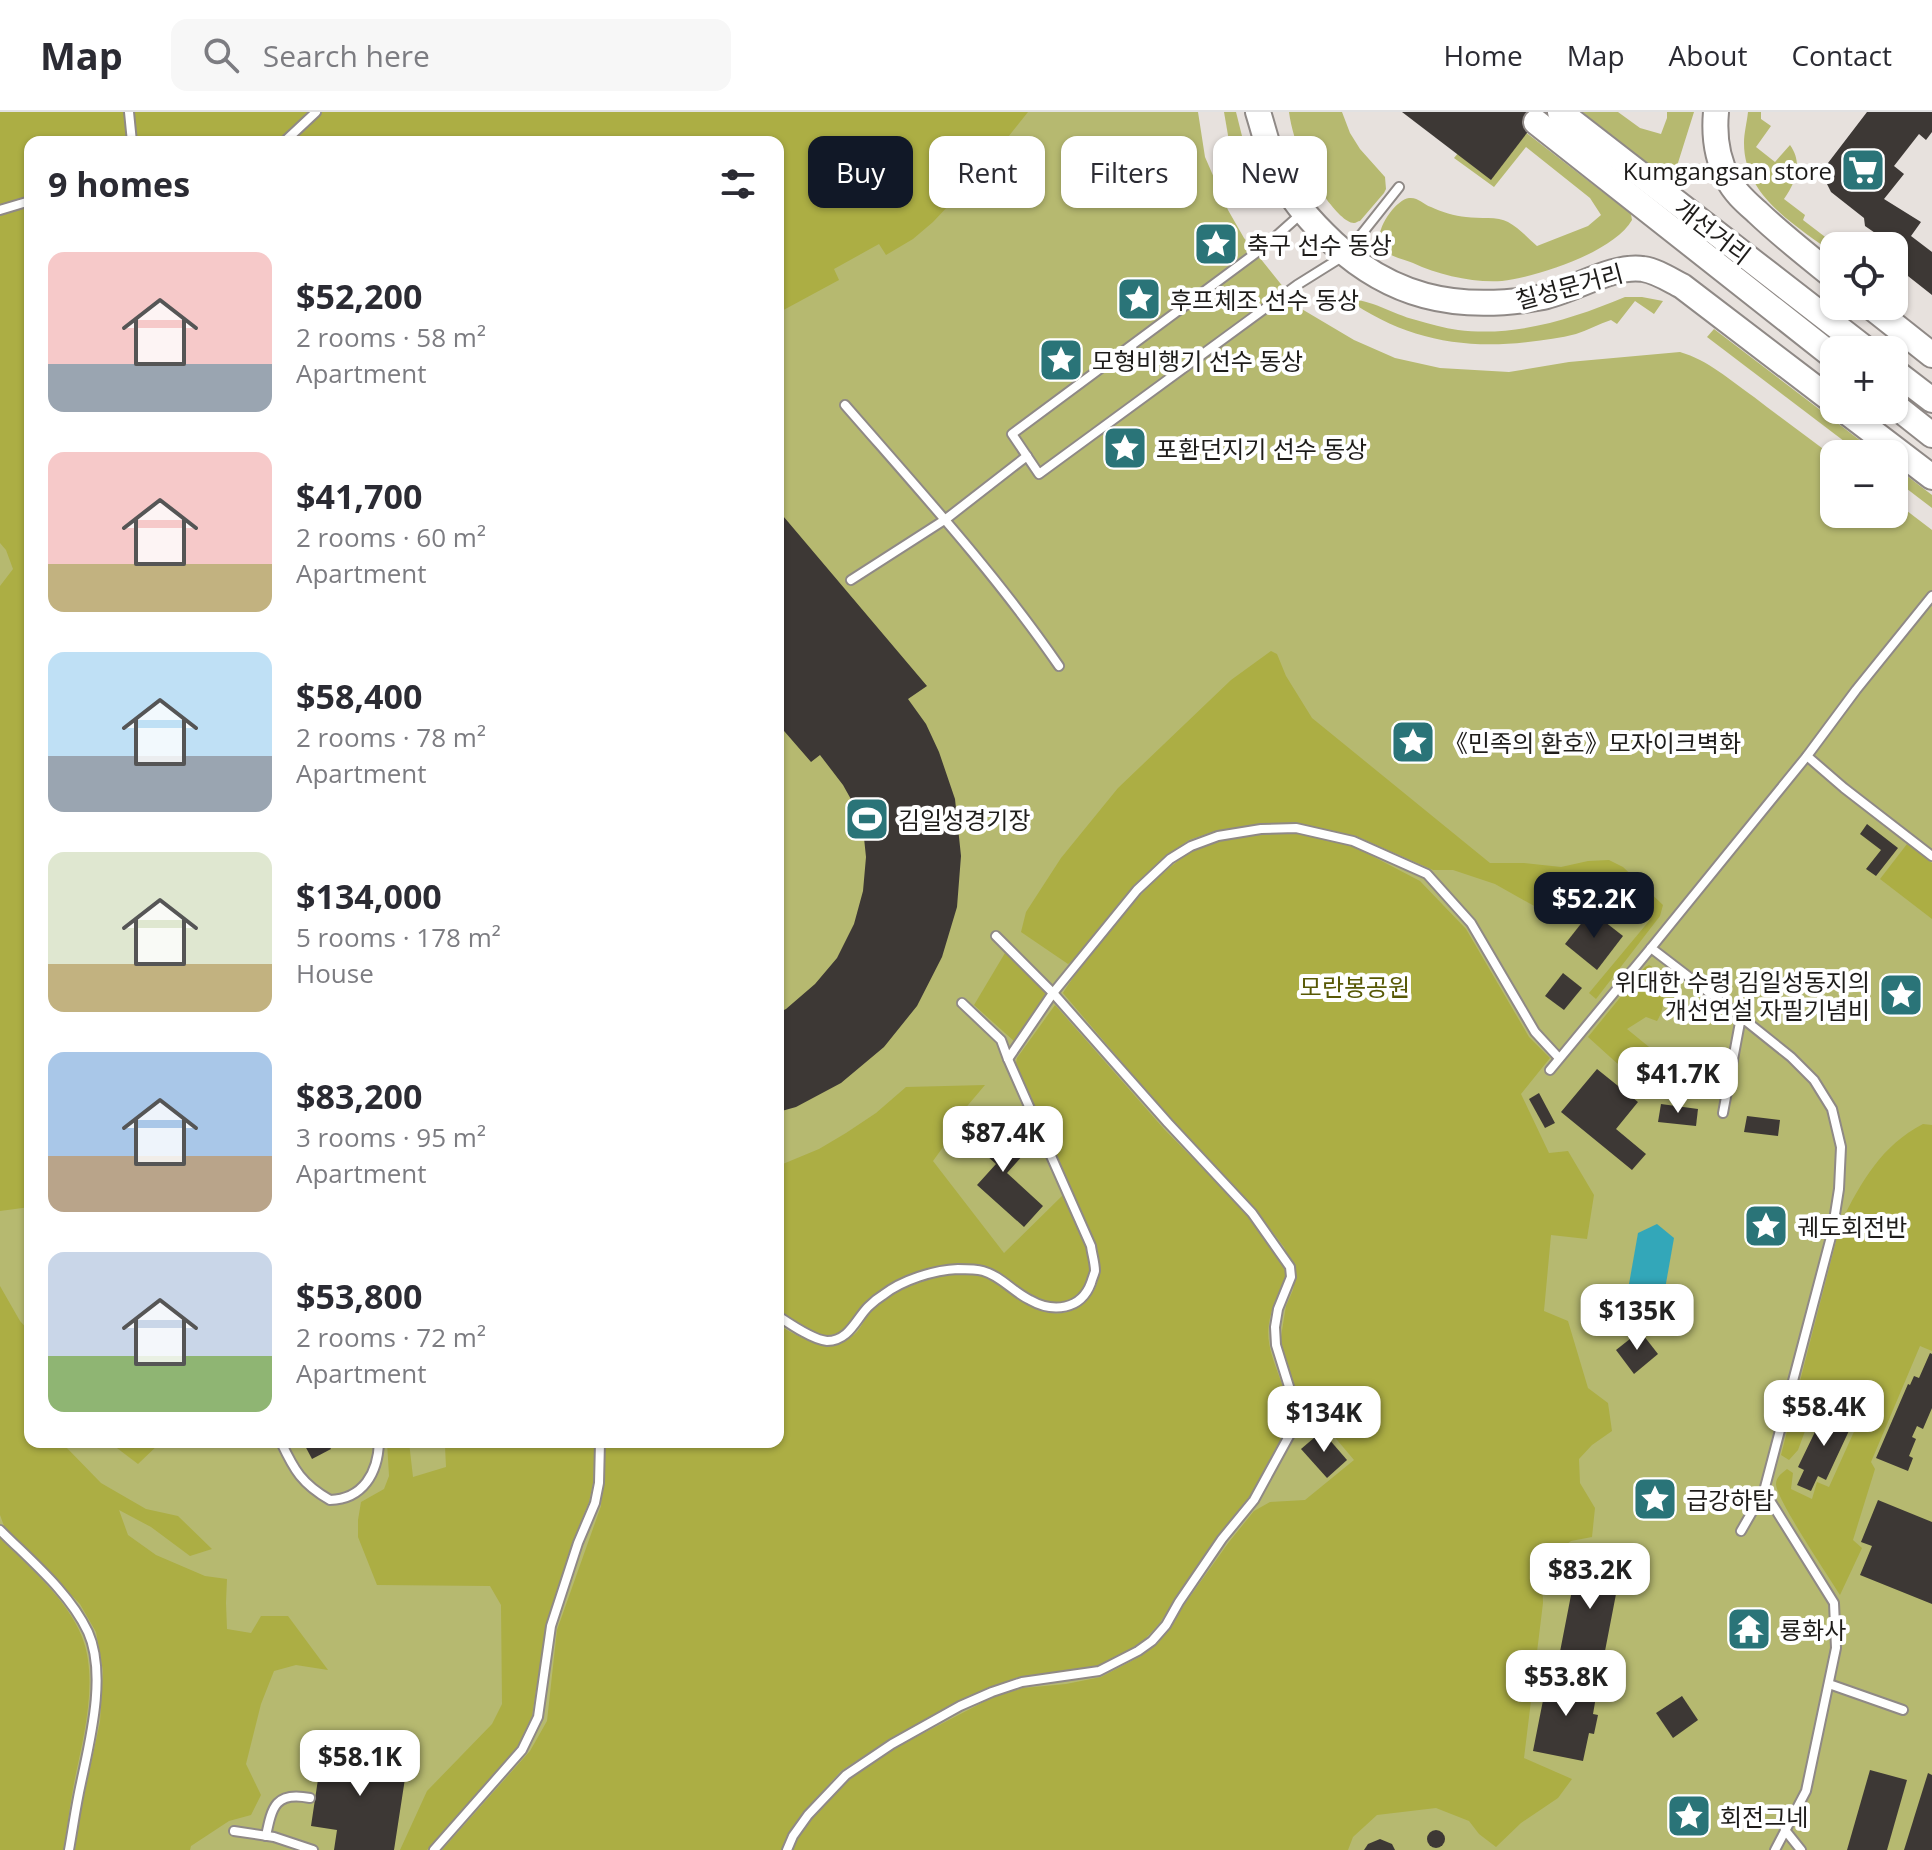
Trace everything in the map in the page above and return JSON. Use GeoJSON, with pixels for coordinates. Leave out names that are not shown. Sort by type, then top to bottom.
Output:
{"type":"FeatureCollection","features":[{"type":"Feature","properties":{"kind":"main road","name":"칠성문거리"},"geometry":{"type":"LineString","coordinates":[[1258,112],[1277,171],[1303,213],[1345,255],[1376,276],[1438,299],[1505,303],[1549,296],[1620,270],[1641,268],[1682,286],[1820,391]]}},
{"type":"Feature","properties":{"kind":"main road","name":"개선거리"},"geometry":{"type":"LineString","coordinates":[[1560,112],[1849,336]]}},
{"type":"Feature","properties":{"kind":"main road","name":"개선거리"},"geometry":{"type":"LineString","coordinates":[[1716,112],[1714,127],[1719,156],[1728,181],[1778,232],[1820,266]]}},
{"type":"Feature","properties":{"kind":"main road","name":"개선거리"},"geometry":{"type":"LineString","coordinates":[[1536,122],[1820,346]]}},
{"type":"Feature","properties":{"kind":"main road"},"geometry":{"type":"LineString","coordinates":[[1888,320],[1932,355]]}},
{"type":"Feature","properties":{"kind":"main road"},"geometry":{"type":"LineString","coordinates":[[1908,382],[1932,400]]}},
{"type":"Feature","properties":{"kind":"main road"},"geometry":{"type":"LineString","coordinates":[[1908,416],[1932,435]]}},
{"type":"Feature","properties":{"kind":"main road"},"geometry":{"type":"LineString","coordinates":[[1862,424],[1932,477]]}},
{"type":"Feature","properties":{"kind":"lane"},"geometry":{"type":"LineString","coordinates":[[129,112],[131,136]]}},
{"type":"Feature","properties":{"kind":"lane"},"geometry":{"type":"LineString","coordinates":[[290,136],[316,112]]}},
{"type":"Feature","properties":{"kind":"lane"},"geometry":{"type":"LineString","coordinates":[[1303,213],[1264,247],[1012,434],[1039,474],[1297,285],[1345,255],[1399,187]]}},
{"type":"Feature","properties":{"kind":"lane"},"geometry":{"type":"LineString","coordinates":[[0,210],[24,203]]}},
{"type":"Feature","properties":{"kind":"lane"},"geometry":{"type":"LineString","coordinates":[[845,405],[946,519],[1031,625],[1059,666]]}},
{"type":"Feature","properties":{"kind":"lane"},"geometry":{"type":"LineString","coordinates":[[851,580],[946,519],[1027,456]]}},
{"type":"Feature","properties":{"kind":"lane"},"geometry":{"type":"LineString","coordinates":[[1550,1070],[1807,756],[1932,596]]}},
{"type":"Feature","properties":{"kind":"lane"},"geometry":{"type":"LineString","coordinates":[[1807,756],[1932,856]]}},
{"type":"Feature","properties":{"kind":"lane"},"geometry":{"type":"LineString","coordinates":[[1008,1059],[1053,993],[1137,890],[1170,859],[1191,846],[1218,836],[1261,829],[1296,828],[1353,841],[1427,874],[1471,923],[1535,1032],[1559,1058]]}},
{"type":"Feature","properties":{"kind":"lane"},"geometry":{"type":"LineString","coordinates":[[787,1850],[808,1815],[846,1775],[892,1744],[992,1692],[1022,1682],[1099,1671],[1152,1641],[1166,1625],[1222,1539],[1254,1500],[1295,1425],[1291,1393],[1276,1345],[1275,1327],[1278,1309],[1291,1277],[1290,1267],[1252,1213],[1053,993],[996,936]]}},
{"type":"Feature","properties":{"kind":"lane"},"geometry":{"type":"LineString","coordinates":[[1651,948],[1791,1057],[1814,1080],[1832,1109],[1841,1147],[1832,1233],[1764,1491],[1741,1531]]}},
{"type":"Feature","properties":{"kind":"lane"},"geometry":{"type":"LineString","coordinates":[[784,1320],[827,1341],[842,1337],[885,1293],[919,1278],[957,1269],[981,1270],[999,1278],[1030,1300],[1050,1308],[1067,1307],[1081,1299],[1089,1289],[1095,1271],[1091,1246],[1001,1040],[962,1003]]}},
{"type":"Feature","properties":{"kind":"lane"},"geometry":{"type":"LineString","coordinates":[[1723,1113],[1741,1017]]}},
{"type":"Feature","properties":{"kind":"lane"},"geometry":{"type":"LineString","coordinates":[[284,1448],[302,1480],[330,1500],[348,1498],[366,1482],[377,1463],[378,1448]]}},
{"type":"Feature","properties":{"kind":"lane"},"geometry":{"type":"LineString","coordinates":[[434,1850],[522,1750],[538,1717],[551,1626],[578,1543],[595,1503],[600,1448]]}},
{"type":"Feature","properties":{"kind":"lane"},"geometry":{"type":"LineString","coordinates":[[1764,1491],[1834,1603],[1836,1648],[1806,1791],[1775,1850]]}},
{"type":"Feature","properties":{"kind":"lane"},"geometry":{"type":"LineString","coordinates":[[0,1530],[73,1607],[92,1646],[96,1670],[94,1720],[69,1850]]}},
{"type":"Feature","properties":{"kind":"lane"},"geometry":{"type":"LineString","coordinates":[[1829,1684],[1903,1710]]}},
{"type":"Feature","properties":{"kind":"lane"},"geometry":{"type":"LineString","coordinates":[[266,1836],[270,1814],[280,1799],[295,1795],[310,1798]]}},
{"type":"Feature","properties":{"kind":"lane"},"geometry":{"type":"LineString","coordinates":[[1785,1830],[1801,1850]]}},
{"type":"Feature","properties":{"kind":"lane"},"geometry":{"type":"LineString","coordinates":[[234,1831],[266,1836],[313,1850]]}},
{"type":"Feature","properties":{"kind":"green space","name":"모란봉공원"},"geometry":{"type":"Polygon","coordinates":[[[0,112],[1198,112],[1205,157],[1213,175],[1213,208],[1227,208],[1244,238],[1300,308],[1354,340],[1395,358],[1440,368],[1509,372],[1569,362],[1680,352],[1718,371],[1820,447],[1820,528],[1908,528],[1908,512],[1932,530],[1932,1850],[0,1850],[0,112]]]}},
{"type":"Feature","properties":{"kind":"green space"},"geometry":{"type":"Polygon","coordinates":[[[0,112],[1028,112],[1009,136],[929,136],[929,208],[946,208],[913,239],[886,255],[879,244],[834,269],[839,280],[784,310],[784,136],[24,136],[24,1208],[0,1211],[0,586],[13,569],[0,543],[0,112]]]}},
{"type":"Feature","properties":{"kind":"green space"},"geometry":{"type":"Polygon","coordinates":[[[1224,112],[1236,112],[1242,136],[1228,136],[1224,112]]]}},
{"type":"Feature","properties":{"kind":"green space"},"geometry":{"type":"Polygon","coordinates":[[[1289,112],[1342,112],[1360,149],[1385,177],[1384,193],[1360,221],[1348,221],[1327,199],[1327,136],[1295,136],[1289,112]]]}},
{"type":"Feature","properties":{"kind":"green space"},"geometry":{"type":"Polygon","coordinates":[[[1582,112],[1618,112],[1640,128],[1661,134],[1667,112],[1694,112],[1677,166],[1670,175],[1661,174],[1582,112]]]}},
{"type":"Feature","properties":{"kind":"green space"},"geometry":{"type":"Polygon","coordinates":[[[1748,112],[1761,112],[1761,119],[1771,126],[1756,147],[1775,162],[1790,145],[1797,166],[1792,186],[1784,199],[1805,215],[1803,220],[1820,233],[1820,243],[1762,194],[1746,162],[1744,143],[1748,112]]]}},
{"type":"Feature","properties":{"kind":"green space"},"geometry":{"type":"Polygon","coordinates":[[[1519,127],[1631,214],[1632,220],[1623,232],[1573,261],[1502,281],[1480,281],[1445,274],[1395,257],[1383,249],[1379,240],[1383,225],[1398,204],[1409,198],[1453,215],[1504,220],[1537,246],[1588,226],[1601,215],[1590,198],[1526,147],[1494,187],[1454,158],[1463,147],[1519,127]]]}},
{"type":"Feature","properties":{"kind":"green space"},"geometry":{"type":"Polygon","coordinates":[[[1625,297],[1663,301],[1654,314],[1635,301],[1617,324],[1611,320],[1570,335],[1503,344],[1456,342],[1411,332],[1347,299],[1365,301],[1437,326],[1502,331],[1544,324],[1625,297]]]}},
{"type":"Feature","properties":{"kind":"green space"},"geometry":{"type":"Polygon","coordinates":[[[1714,329],[1820,410],[1820,423],[1707,337],[1714,329]]]}},
{"type":"Feature","properties":{"kind":"green space"},"geometry":{"type":"Polygon","coordinates":[[[1822,424],[1839,424],[1860,440],[1843,440],[1822,424]]]}},
{"type":"Feature","properties":{"kind":"green space"},"geometry":{"type":"Polygon","coordinates":[[[1908,477],[1932,495],[1932,508],[1908,490],[1908,477]]]}},
{"type":"Feature","properties":{"kind":"green space"},"geometry":{"type":"Polygon","coordinates":[[[1271,651],[1277,654],[1286,676],[1312,718],[1490,863],[1561,867],[1609,860],[1623,867],[1663,905],[1660,916],[1596,999],[1589,993],[1649,921],[1651,914],[1615,875],[1603,875],[1591,884],[1559,920],[1495,884],[1453,870],[1433,870],[1356,836],[1297,824],[1265,824],[1215,831],[1189,840],[1134,885],[1077,957],[1068,964],[1021,932],[1026,912],[1061,858],[1118,788],[1231,680],[1271,651]]]}},
{"type":"Feature","properties":{"kind":"green space"},"geometry":{"type":"Polygon","coordinates":[[[1262,833],[1293,833],[1351,845],[1420,881],[1466,929],[1529,1037],[1550,1058],[1521,1094],[1549,1153],[1568,1151],[1594,1195],[1587,1239],[1551,1235],[1544,1311],[1568,1321],[1588,1388],[1608,1403],[1612,1431],[1579,1459],[1580,1483],[1595,1508],[1592,1537],[1571,1541],[1553,1555],[1542,1575],[1543,1603],[1524,1758],[1572,1779],[1558,1798],[1521,1823],[1496,1847],[1479,1834],[1469,1821],[1436,1808],[1377,1815],[1353,1837],[1348,1850],[792,1850],[812,1817],[850,1779],[897,1747],[995,1696],[1023,1688],[1101,1677],[1141,1656],[1158,1643],[1170,1628],[1254,1511],[1270,1502],[1305,1500],[1354,1460],[1322,1422],[1308,1433],[1299,1423],[1301,1413],[1280,1343],[1286,1306],[1295,1278],[1284,1247],[1256,1210],[1172,1121],[1063,993],[1130,906],[1173,865],[1193,850],[1213,841],[1262,833]]]}},
{"type":"Feature","properties":{"kind":"green space"},"geometry":{"type":"Polygon","coordinates":[[[1907,844],[1932,863],[1932,919],[1880,879],[1907,844]]]}},
{"type":"Feature","properties":{"kind":"green space"},"geometry":{"type":"Polygon","coordinates":[[[1005,953],[1047,994],[1015,1042],[974,1005],[1005,953]]]}},
{"type":"Feature","properties":{"kind":"green space"},"geometry":{"type":"Polygon","coordinates":[[[1649,965],[1654,968],[1652,973],[1662,990],[1660,1015],[1657,1021],[1646,1017],[1627,1029],[1665,1060],[1672,1060],[1662,1098],[1652,1095],[1588,1037],[1649,965]]]}},
{"type":"Feature","properties":{"kind":"green space"},"geometry":{"type":"Polygon","coordinates":[[[1055,1005],[1164,1129],[1250,1217],[1285,1269],[1287,1277],[1272,1311],[1268,1336],[1287,1400],[1288,1426],[1250,1496],[1216,1538],[1159,1624],[1134,1648],[1097,1667],[1019,1677],[956,1702],[887,1741],[841,1771],[803,1813],[782,1850],[442,1850],[530,1751],[547,1721],[557,1630],[601,1506],[605,1448],[784,1448],[784,1328],[807,1340],[838,1343],[857,1332],[870,1312],[885,1299],[932,1278],[957,1274],[984,1276],[1032,1305],[1056,1313],[1069,1311],[1083,1303],[1094,1291],[1098,1277],[1097,1247],[1015,1068],[1017,1058],[1055,1005]]]}},
{"type":"Feature","properties":{"kind":"green space"},"geometry":{"type":"Polygon","coordinates":[[[985,1085],[952,1124],[951,1136],[933,1161],[1004,1253],[1064,1194],[1082,1232],[1090,1259],[1087,1284],[1078,1295],[1062,1303],[1044,1302],[998,1273],[969,1265],[933,1272],[886,1288],[850,1324],[832,1335],[813,1332],[784,1314],[784,1164],[819,1149],[846,1133],[906,1087],[985,1085]]]}},
{"type":"Feature","properties":{"kind":"green space"},"geometry":{"type":"Polygon","coordinates":[[[1923,1124],[1932,1125],[1932,1351],[1920,1346],[1871,1462],[1875,1469],[1853,1540],[1862,1548],[1840,1595],[1784,1505],[1776,1482],[1787,1469],[1793,1473],[1791,1489],[1812,1499],[1817,1482],[1829,1487],[1862,1414],[1818,1396],[1798,1450],[1789,1460],[1781,1455],[1841,1222],[1865,1179],[1884,1154],[1923,1124]]]}},
{"type":"Feature","properties":{"kind":"green space"},"geometry":{"type":"Polygon","coordinates":[[[0,1286],[24,1325],[24,1448],[67,1448],[101,1483],[146,1509],[178,1516],[212,1549],[190,1556],[151,1527],[119,1510],[128,1535],[156,1555],[205,1576],[227,1579],[227,1629],[251,1633],[261,1616],[288,1616],[328,1670],[296,1665],[274,1671],[261,1704],[246,1764],[261,1795],[251,1815],[229,1821],[191,1846],[190,1850],[75,1850],[100,1722],[103,1671],[96,1632],[80,1604],[4,1526],[0,1515],[0,1286]]]}},
{"type":"Feature","properties":{"kind":"green space"},"geometry":{"type":"Polygon","coordinates":[[[117,1448],[155,1448],[138,1464],[117,1448]]]}},
{"type":"Feature","properties":{"kind":"green space"},"geometry":{"type":"Polygon","coordinates":[[[387,1448],[410,1448],[413,1477],[446,1467],[445,1448],[595,1448],[589,1502],[573,1541],[546,1627],[532,1716],[517,1749],[427,1850],[400,1850],[427,1791],[492,1724],[502,1704],[501,1605],[490,1586],[377,1585],[358,1537],[358,1520],[361,1502],[384,1489],[389,1476],[387,1448]]]}},
{"type":"Feature","properties":{"kind":"green space"},"geometry":{"type":"Polygon","coordinates":[[[0,1538],[67,1610],[76,1623],[87,1654],[88,1710],[64,1850],[0,1850],[0,1538]]]}},
{"type":"Feature","properties":{"kind":"water"},"geometry":{"type":"Polygon","coordinates":[[[1657,1224],[1674,1238],[1665,1289],[1645,1298],[1629,1284],[1638,1233],[1657,1224]]]}},
{"type":"Feature","properties":{"kind":"building"},"geometry":{"type":"Polygon","coordinates":[[[1402,112],[1543,112],[1491,180],[1402,112]]]}},
{"type":"Feature","properties":{"kind":"building","name":"Kumgangsan store"},"geometry":{"type":"Polygon","coordinates":[[[1867,112],[1932,112],[1932,132],[1926,140],[1919,134],[1894,166],[1904,174],[1884,199],[1921,222],[1911,236],[1932,252],[1932,295],[1908,276],[1908,232],[1874,232],[1865,226],[1864,218],[1831,192],[1827,184],[1828,163],[1867,112]]]}},
{"type":"Feature","properties":{"kind":"building","name":"김일성경기장"},"geometry":{"type":"Polygon","coordinates":[[[784,517],[927,686],[908,699],[926,724],[955,799],[961,856],[957,907],[942,957],[917,1006],[884,1047],[841,1083],[784,1110],[784,1010],[815,984],[837,958],[854,924],[863,891],[866,857],[862,819],[843,785],[820,755],[811,762],[784,731],[784,517]]]}},
{"type":"Feature","properties":{"kind":"building"},"geometry":{"type":"Polygon","coordinates":[[[1867,824],[1898,848],[1876,876],[1866,869],[1881,850],[1860,834],[1867,824]]]}},
{"type":"Feature","properties":{"kind":"building"},"geometry":{"type":"Polygon","coordinates":[[[1591,911],[1623,936],[1597,970],[1565,944],[1591,911]]]}},
{"type":"Feature","properties":{"kind":"building"},"geometry":{"type":"Polygon","coordinates":[[[1563,973],[1582,988],[1564,1010],[1545,996],[1563,973]]]}},
{"type":"Feature","properties":{"kind":"building"},"geometry":{"type":"Polygon","coordinates":[[[1597,1069],[1638,1102],[1616,1129],[1646,1154],[1632,1170],[1561,1112],[1597,1069]]]}},
{"type":"Feature","properties":{"kind":"building"},"geometry":{"type":"Polygon","coordinates":[[[1539,1093],[1555,1123],[1545,1128],[1529,1099],[1539,1093]]]}},
{"type":"Feature","properties":{"kind":"building"},"geometry":{"type":"Polygon","coordinates":[[[1661,1104],[1698,1109],[1696,1126],[1658,1122],[1661,1104]]]}},
{"type":"Feature","properties":{"kind":"building"},"geometry":{"type":"Polygon","coordinates":[[[1747,1116],[1780,1120],[1778,1136],[1744,1132],[1747,1116]]]}},
{"type":"Feature","properties":{"kind":"building"},"geometry":{"type":"Polygon","coordinates":[[[982,1118],[1023,1155],[1007,1173],[1043,1206],[1024,1227],[977,1185],[996,1164],[965,1136],[982,1118]]]}},
{"type":"Feature","properties":{"kind":"building"},"geometry":{"type":"Polygon","coordinates":[[[1640,1331],[1658,1354],[1634,1374],[1616,1350],[1640,1331]]]}},
{"type":"Feature","properties":{"kind":"building"},"geometry":{"type":"Polygon","coordinates":[[[1930,1353],[1932,1408],[1923,1429],[1917,1426],[1912,1437],[1916,1439],[1909,1456],[1913,1458],[1908,1471],[1876,1458],[1908,1384],[1914,1376],[1919,1378],[1930,1353]]]}},
{"type":"Feature","properties":{"kind":"building"},"geometry":{"type":"Polygon","coordinates":[[[1827,1407],[1854,1420],[1826,1480],[1818,1476],[1811,1491],[1797,1485],[1804,1470],[1798,1467],[1827,1407]]]}},
{"type":"Feature","properties":{"kind":"building"},"geometry":{"type":"Polygon","coordinates":[[[1322,1431],[1347,1460],[1327,1478],[1301,1449],[1322,1431]]]}},
{"type":"Feature","properties":{"kind":"building"},"geometry":{"type":"Polygon","coordinates":[[[306,1448],[331,1449],[312,1459],[306,1448]]]}},
{"type":"Feature","properties":{"kind":"building"},"geometry":{"type":"Polygon","coordinates":[[[1878,1500],[1932,1522],[1932,1604],[1860,1575],[1872,1546],[1861,1542],[1878,1500]]]}},
{"type":"Feature","properties":{"kind":"building"},"geometry":{"type":"Polygon","coordinates":[[[1579,1554],[1622,1563],[1605,1651],[1596,1650],[1592,1669],[1558,1662],[1579,1554]]]}},
{"type":"Feature","properties":{"kind":"building"},"geometry":{"type":"Polygon","coordinates":[[[1548,1675],[1598,1685],[1593,1714],[1598,1715],[1594,1734],[1589,1733],[1583,1761],[1533,1751],[1548,1675]]]}},
{"type":"Feature","properties":{"kind":"building"},"geometry":{"type":"Polygon","coordinates":[[[1682,1696],[1698,1720],[1673,1738],[1656,1713],[1682,1696]]]}},
{"type":"Feature","properties":{"kind":"building"},"geometry":{"type":"Polygon","coordinates":[[[323,1746],[408,1759],[394,1850],[334,1850],[337,1830],[311,1826],[323,1746]]]}},
{"type":"Feature","properties":{"kind":"building"},"geometry":{"type":"Polygon","coordinates":[[[1870,1770],[1907,1780],[1887,1850],[1847,1850],[1870,1770]]]}},
{"type":"Feature","properties":{"kind":"building"},"geometry":{"type":"Polygon","coordinates":[[[1928,1773],[1932,1775],[1932,1850],[1904,1850],[1928,1773]]]}},
{"type":"Feature","properties":{"kind":"building"},"geometry":{"type":"Polygon","coordinates":[[[1436,1830],[1445,1839],[1436,1848],[1427,1839],[1436,1830]]]}},
{"type":"Feature","properties":{"kind":"building"},"geometry":{"type":"Polygon","coordinates":[[[1380,1839],[1392,1844],[1395,1850],[1364,1850],[1368,1844],[1380,1839]]]}},
{"type":"Feature","properties":{"kind":"place","name":"Kumgangsan store"},"geometry":{"type":"Point","coordinates":[1863,170]}},
{"type":"Feature","properties":{"kind":"place","name":"축구 선수 동상"},"geometry":{"type":"Point","coordinates":[1216,244]}},
{"type":"Feature","properties":{"kind":"place","name":"후프체조 선수 동상"},"geometry":{"type":"Point","coordinates":[1139,299]}},
{"type":"Feature","properties":{"kind":"place","name":"모형비행기 선수 동상"},"geometry":{"type":"Point","coordinates":[1061,360]}},
{"type":"Feature","properties":{"kind":"place","name":"포환던지기 선수 동상"},"geometry":{"type":"Point","coordinates":[1125,448]}},
{"type":"Feature","properties":{"kind":"place","name":"《민족의 환호》모자이크벽화"},"geometry":{"type":"Point","coordinates":[1413,742]}},
{"type":"Feature","properties":{"kind":"place","name":"김일성경기장"},"geometry":{"type":"Point","coordinates":[867,819]}},
{"type":"Feature","properties":{"kind":"place","name":"위대한 수령 김일성동지의 개선연설 자필기념비"},"geometry":{"type":"Point","coordinates":[1901,995]}},
{"type":"Feature","properties":{"kind":"place","name":"궤도회전반"},"geometry":{"type":"Point","coordinates":[1766,1226]}},
{"type":"Feature","properties":{"kind":"place","name":"급강하탑"},"geometry":{"type":"Point","coordinates":[1655,1499]}},
{"type":"Feature","properties":{"kind":"place","name":"룡화사"},"geometry":{"type":"Point","coordinates":[1749,1629]}},
{"type":"Feature","properties":{"kind":"place","name":"회전그네"},"geometry":{"type":"Point","coordinates":[1689,1816]}}]}
